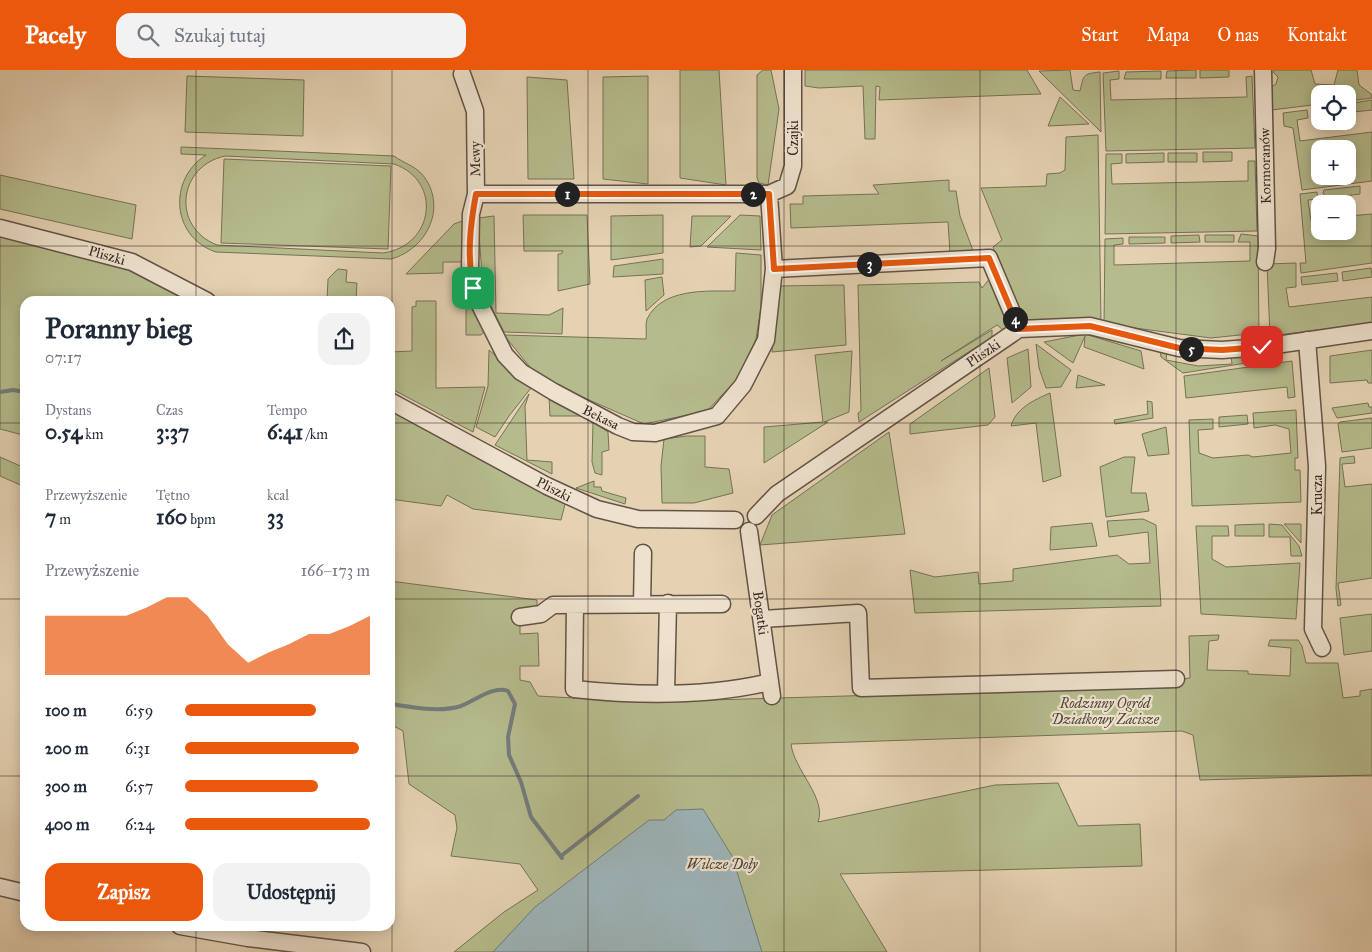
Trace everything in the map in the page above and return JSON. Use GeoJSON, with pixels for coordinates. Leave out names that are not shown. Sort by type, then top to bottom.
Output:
{"type":"FeatureCollection","features":[{"type":"Feature","properties":{"kind":"street","name":"Czajki"},"geometry":{"type":"LineString","coordinates":[[769,194],[788,186],[793,166],[792,70]]}},
{"type":"Feature","properties":{"kind":"street","name":"Kormoranów"},"geometry":{"type":"LineString","coordinates":[[1263,70],[1267,248],[1265,262]]}},
{"type":"Feature","properties":{"kind":"street","name":"Mewy"},"geometry":{"type":"LineString","coordinates":[[462,74],[475,111],[476,194],[769,194]]}},
{"type":"Feature","properties":{"kind":"street","name":"Bekasa"},"geometry":{"type":"LineString","coordinates":[[476,194],[471,214],[470,271],[474,293],[505,355],[535,382],[634,432],[655,433],[717,416],[743,385],[766,340],[774,269],[769,194]]}},
{"type":"Feature","properties":{"kind":"street","name":"Pliszki"},"geometry":{"type":"LineString","coordinates":[[0,228],[132,262],[197,296]]}},
{"type":"Feature","properties":{"kind":"street"},"geometry":{"type":"LineString","coordinates":[[774,269],[989,258],[1019,329],[1090,326],[1179,348],[1222,350],[1372,332]]}},
{"type":"Feature","properties":{"kind":"street","name":"Pliszki"},"geometry":{"type":"LineString","coordinates":[[756,516],[777,494],[1019,329]]}},
{"type":"Feature","properties":{"kind":"street","name":"Krucza"},"geometry":{"type":"LineString","coordinates":[[1307,340],[1317,466],[1313,629],[1322,648]]}},
{"type":"Feature","properties":{"kind":"street","name":"Pliszki"},"geometry":{"type":"LineString","coordinates":[[395,404],[547,486],[597,509],[638,519],[735,520],[738,513],[744,509],[752,510],[756,516],[756,525],[749,531]]}},
{"type":"Feature","properties":{"kind":"street"},"geometry":{"type":"LineString","coordinates":[[735,520],[739,529],[749,531]]}},
{"type":"Feature","properties":{"kind":"street","name":"Bogatki"},"geometry":{"type":"LineString","coordinates":[[666,692],[718,693],[771,689],[749,531]]}},
{"type":"Feature","properties":{"kind":"street"},"geometry":{"type":"LineString","coordinates":[[642,604],[643,553]]}},
{"type":"Feature","properties":{"kind":"street"},"geometry":{"type":"LineString","coordinates":[[574,605],[574,689],[614,693],[666,692],[668,604]]}},
{"type":"Feature","properties":{"kind":"street"},"geometry":{"type":"LineString","coordinates":[[520,617],[541,614],[553,605],[722,604]]}},
{"type":"Feature","properties":{"kind":"street"},"geometry":{"type":"LineString","coordinates":[[762,619],[858,613],[861,688],[1176,679]]}},
{"type":"Feature","properties":{"kind":"street"},"geometry":{"type":"LineString","coordinates":[[0,887],[20,892]]}},
{"type":"Feature","properties":{"kind":"street"},"geometry":{"type":"LineString","coordinates":[[208,931],[248,938],[362,952]]}},
{"type":"Feature","properties":{"kind":"green space"},"geometry":{"type":"Polygon","coordinates":[[[680,70],[719,70],[726,185],[680,178],[680,70]]]}},
{"type":"Feature","properties":{"kind":"green space"},"geometry":{"type":"Polygon","coordinates":[[[763,70],[771,70],[779,109],[768,185],[759,183],[757,178],[757,75],[763,70]]]}},
{"type":"Feature","properties":{"kind":"green space"},"geometry":{"type":"Polygon","coordinates":[[[805,70],[1027,70],[1041,94],[879,100],[880,87],[876,86],[875,139],[865,139],[863,86],[819,88],[805,86],[805,70]]]}},
{"type":"Feature","properties":{"kind":"green space"},"geometry":{"type":"Polygon","coordinates":[[[1070,70],[1073,90],[1080,91],[1085,76],[1100,72],[1101,132],[1039,71],[1070,70]]]}},
{"type":"Feature","properties":{"kind":"green space"},"geometry":{"type":"Polygon","coordinates":[[[1196,70],[1196,78],[1166,78],[1167,71],[1196,70]]]}},
{"type":"Feature","properties":{"kind":"green space"},"geometry":{"type":"Polygon","coordinates":[[[1200,70],[1229,70],[1229,77],[1200,78],[1200,70]]]}},
{"type":"Feature","properties":{"kind":"green space"},"geometry":{"type":"Polygon","coordinates":[[[1274,70],[1311,70],[1315,84],[1334,85],[1311,85],[1311,105],[1272,110],[1271,87],[1276,84],[1278,77],[1273,72],[1274,70]]]}},
{"type":"Feature","properties":{"kind":"green space"},"geometry":{"type":"Polygon","coordinates":[[[1338,70],[1357,70],[1359,85],[1371,94],[1372,98],[1356,100],[1356,85],[1334,85],[1338,70]]]}},
{"type":"Feature","properties":{"kind":"green space"},"geometry":{"type":"Polygon","coordinates":[[[1119,71],[1119,79],[1110,80],[1111,100],[1247,97],[1246,77],[1252,76],[1255,148],[1106,151],[1103,73],[1119,71]]]}},
{"type":"Feature","properties":{"kind":"green space"},"geometry":{"type":"Polygon","coordinates":[[[1161,71],[1161,79],[1124,79],[1126,72],[1161,71]]]}},
{"type":"Feature","properties":{"kind":"green space"},"geometry":{"type":"Polygon","coordinates":[[[187,76],[304,80],[303,136],[185,132],[187,76]]]}},
{"type":"Feature","properties":{"kind":"green space"},"geometry":{"type":"Polygon","coordinates":[[[648,76],[648,184],[603,179],[603,77],[648,76]]]}},
{"type":"Feature","properties":{"kind":"green space"},"geometry":{"type":"Polygon","coordinates":[[[527,77],[567,80],[574,179],[528,179],[527,77]]]}},
{"type":"Feature","properties":{"kind":"green space"},"geometry":{"type":"Polygon","coordinates":[[[1060,97],[1089,124],[1048,126],[1060,97]]]}},
{"type":"Feature","properties":{"kind":"green space"},"geometry":{"type":"Polygon","coordinates":[[[1372,100],[1372,110],[1356,112],[1356,103],[1372,100]]]}},
{"type":"Feature","properties":{"kind":"green space"},"geometry":{"type":"Polygon","coordinates":[[[1307,110],[1308,118],[1297,120],[1300,141],[1372,132],[1372,181],[1356,183],[1356,140],[1311,140],[1311,185],[1341,185],[1302,190],[1293,128],[1284,126],[1283,113],[1307,110]]]}},
{"type":"Feature","properties":{"kind":"green space"},"geometry":{"type":"Polygon","coordinates":[[[1098,135],[1101,321],[1024,322],[993,247],[1002,240],[981,188],[1046,186],[1047,174],[1060,173],[1065,170],[1066,137],[1098,135]]]}},
{"type":"Feature","properties":{"kind":"green space"},"geometry":{"type":"Polygon","coordinates":[[[181,147],[394,156],[414,168],[425,178],[431,190],[434,203],[433,215],[429,227],[414,247],[391,259],[216,252],[201,245],[190,234],[183,221],[180,207],[181,192],[185,178],[194,165],[206,155],[181,154],[181,147]],[[225,156],[209,162],[197,172],[190,184],[186,197],[187,212],[192,225],[202,236],[217,245],[383,253],[400,248],[413,239],[422,226],[426,212],[426,198],[420,184],[410,172],[394,164],[225,156]]]}},
{"type":"Feature","properties":{"kind":"green space"},"geometry":{"type":"Polygon","coordinates":[[[1203,152],[1232,152],[1232,161],[1203,162],[1203,152]]]}},
{"type":"Feature","properties":{"kind":"green space"},"geometry":{"type":"Polygon","coordinates":[[[1164,153],[1164,162],[1126,163],[1126,154],[1164,153]]]}},
{"type":"Feature","properties":{"kind":"green space"},"geometry":{"type":"Polygon","coordinates":[[[1168,153],[1197,153],[1197,162],[1168,162],[1168,153]]]}},
{"type":"Feature","properties":{"kind":"green space"},"geometry":{"type":"Polygon","coordinates":[[[1106,154],[1122,154],[1122,163],[1111,164],[1112,184],[1248,181],[1248,161],[1255,161],[1257,231],[1105,234],[1106,154]]]}},
{"type":"Feature","properties":{"kind":"green space"},"geometry":{"type":"Polygon","coordinates":[[[224,159],[391,166],[388,249],[221,243],[224,159]]]}},
{"type":"Feature","properties":{"kind":"green space"},"geometry":{"type":"Polygon","coordinates":[[[0,175],[136,205],[132,239],[0,209],[0,175]]]}},
{"type":"Feature","properties":{"kind":"green space"},"geometry":{"type":"Polygon","coordinates":[[[949,180],[949,191],[956,191],[960,216],[974,253],[950,253],[948,222],[791,228],[790,204],[803,204],[803,196],[879,194],[873,185],[949,180]]]}},
{"type":"Feature","properties":{"kind":"green space"},"geometry":{"type":"Polygon","coordinates":[[[1360,186],[1360,194],[1325,195],[1324,190],[1360,186]]]}},
{"type":"Feature","properties":{"kind":"green space"},"geometry":{"type":"Polygon","coordinates":[[[1317,192],[1317,195],[1311,195],[1311,200],[1308,200],[1311,240],[1356,240],[1356,215],[1372,214],[1372,263],[1301,273],[1300,263],[1306,263],[1300,194],[1317,192]]]}},
{"type":"Feature","properties":{"kind":"green space"},"geometry":{"type":"Polygon","coordinates":[[[523,215],[587,215],[590,284],[558,291],[558,254],[561,254],[563,251],[524,251],[523,215]]]}},
{"type":"Feature","properties":{"kind":"green space"},"geometry":{"type":"Polygon","coordinates":[[[663,215],[663,253],[611,260],[611,216],[663,215]]]}},
{"type":"Feature","properties":{"kind":"green space"},"geometry":{"type":"Polygon","coordinates":[[[740,215],[760,216],[761,250],[707,247],[740,215]]]}},
{"type":"Feature","properties":{"kind":"green space"},"geometry":{"type":"Polygon","coordinates":[[[494,216],[496,313],[549,315],[563,308],[562,334],[504,332],[483,290],[478,218],[494,216]]]}},
{"type":"Feature","properties":{"kind":"green space"},"geometry":{"type":"Polygon","coordinates":[[[692,216],[731,216],[701,246],[690,247],[692,216]]]}},
{"type":"Feature","properties":{"kind":"green space"},"geometry":{"type":"Polygon","coordinates":[[[465,220],[463,262],[443,262],[443,273],[406,274],[454,224],[465,220]]]}},
{"type":"Feature","properties":{"kind":"green space"},"geometry":{"type":"Polygon","coordinates":[[[1241,234],[1258,236],[1259,333],[1211,338],[1104,324],[1105,239],[1123,238],[1123,244],[1114,245],[1114,265],[1250,261],[1250,242],[1238,242],[1241,234]]]}},
{"type":"Feature","properties":{"kind":"green space"},"geometry":{"type":"Polygon","coordinates":[[[1199,235],[1200,242],[1171,243],[1171,236],[1199,235]]]}},
{"type":"Feature","properties":{"kind":"green space"},"geometry":{"type":"Polygon","coordinates":[[[1205,235],[1234,235],[1234,242],[1205,242],[1205,235]]]}},
{"type":"Feature","properties":{"kind":"green space"},"geometry":{"type":"Polygon","coordinates":[[[0,236],[118,265],[134,271],[181,296],[20,296],[20,434],[0,429],[0,236]]]}},
{"type":"Feature","properties":{"kind":"green space"},"geometry":{"type":"Polygon","coordinates":[[[1129,237],[1165,237],[1165,243],[1129,244],[1129,237]]]}},
{"type":"Feature","properties":{"kind":"green space"},"geometry":{"type":"Polygon","coordinates":[[[736,253],[761,255],[761,307],[756,339],[738,378],[707,411],[644,424],[571,392],[533,371],[504,335],[646,339],[647,319],[654,309],[663,302],[686,293],[735,291],[736,253]]]}},
{"type":"Feature","properties":{"kind":"green space"},"geometry":{"type":"Polygon","coordinates":[[[663,259],[663,274],[613,277],[614,266],[663,259]]]}},
{"type":"Feature","properties":{"kind":"green space"},"geometry":{"type":"Polygon","coordinates":[[[1296,263],[1296,287],[1286,288],[1289,307],[1372,297],[1372,323],[1270,336],[1267,264],[1296,263]]]}},
{"type":"Feature","properties":{"kind":"green space"},"geometry":{"type":"Polygon","coordinates":[[[1371,268],[1372,277],[1343,281],[1342,272],[1371,268]]]}},
{"type":"Feature","properties":{"kind":"green space"},"geometry":{"type":"Polygon","coordinates":[[[338,269],[347,270],[346,282],[357,283],[356,296],[327,296],[328,279],[338,269]]]}},
{"type":"Feature","properties":{"kind":"green space"},"geometry":{"type":"Polygon","coordinates":[[[995,272],[1017,323],[1003,330],[997,325],[941,361],[992,330],[992,337],[859,422],[858,413],[861,411],[858,285],[979,282],[982,288],[995,272]]]}},
{"type":"Feature","properties":{"kind":"green space"},"geometry":{"type":"Polygon","coordinates":[[[1337,273],[1338,281],[1302,285],[1301,277],[1337,273]]]}},
{"type":"Feature","properties":{"kind":"green space"},"geometry":{"type":"Polygon","coordinates":[[[662,277],[664,295],[646,311],[645,280],[662,277]]]}},
{"type":"Feature","properties":{"kind":"green space"},"geometry":{"type":"Polygon","coordinates":[[[844,285],[846,345],[772,352],[776,286],[844,285]]]}},
{"type":"Feature","properties":{"kind":"green space"},"geometry":{"type":"Polygon","coordinates":[[[468,293],[485,331],[481,335],[466,335],[466,295],[468,293]]]}},
{"type":"Feature","properties":{"kind":"green space"},"geometry":{"type":"Polygon","coordinates":[[[416,301],[436,301],[436,388],[485,387],[473,432],[395,391],[395,352],[412,351],[412,307],[416,306],[416,301]]]}},
{"type":"Feature","properties":{"kind":"green space"},"geometry":{"type":"Polygon","coordinates":[[[1085,334],[1141,351],[1144,369],[1084,347],[1085,336],[1073,363],[1044,342],[1085,334]]]}},
{"type":"Feature","properties":{"kind":"green space"},"geometry":{"type":"Polygon","coordinates":[[[1036,344],[1071,370],[1061,387],[1046,388],[1039,368],[1036,344]]]}},
{"type":"Feature","properties":{"kind":"green space"},"geometry":{"type":"Polygon","coordinates":[[[1028,349],[1031,387],[1012,403],[1007,358],[1028,349]]]}},
{"type":"Feature","properties":{"kind":"green space"},"geometry":{"type":"Polygon","coordinates":[[[489,350],[531,388],[495,437],[476,427],[488,386],[489,350]]]}},
{"type":"Feature","properties":{"kind":"green space"},"geometry":{"type":"Polygon","coordinates":[[[1372,350],[1372,383],[1368,383],[1367,380],[1330,383],[1330,356],[1372,350]]]}},
{"type":"Feature","properties":{"kind":"green space"},"geometry":{"type":"Polygon","coordinates":[[[852,351],[849,412],[824,422],[828,422],[764,463],[764,427],[823,422],[815,355],[852,351]]]}},
{"type":"Feature","properties":{"kind":"green space"},"geometry":{"type":"Polygon","coordinates":[[[1160,351],[1167,352],[1166,360],[1198,366],[1232,364],[1231,356],[1259,353],[1259,361],[1183,373],[1161,357],[1160,351]]]}},
{"type":"Feature","properties":{"kind":"green space"},"geometry":{"type":"Polygon","coordinates":[[[1292,361],[1295,397],[1288,398],[1287,387],[1186,398],[1184,376],[1292,361]]]}},
{"type":"Feature","properties":{"kind":"green space"},"geometry":{"type":"Polygon","coordinates":[[[989,368],[995,417],[988,425],[910,434],[910,424],[989,368]]]}},
{"type":"Feature","properties":{"kind":"green space"},"geometry":{"type":"Polygon","coordinates":[[[1078,375],[1105,385],[1076,388],[1078,375]]]}},
{"type":"Feature","properties":{"kind":"green space"},"geometry":{"type":"Polygon","coordinates":[[[1050,393],[1061,476],[1043,482],[1036,423],[1011,426],[1021,409],[1050,393]]]}},
{"type":"Feature","properties":{"kind":"green space"},"geometry":{"type":"Polygon","coordinates":[[[529,394],[525,406],[527,460],[552,462],[552,474],[495,445],[529,394]]]}},
{"type":"Feature","properties":{"kind":"green space"},"geometry":{"type":"Polygon","coordinates":[[[549,397],[583,416],[550,416],[549,397]]]}},
{"type":"Feature","properties":{"kind":"green space"},"geometry":{"type":"Polygon","coordinates":[[[1147,401],[1152,402],[1153,418],[1115,424],[1114,420],[1148,414],[1147,401]]]}},
{"type":"Feature","properties":{"kind":"green space"},"geometry":{"type":"Polygon","coordinates":[[[1368,403],[1369,407],[1372,407],[1372,413],[1337,418],[1332,408],[1368,403]]]}},
{"type":"Feature","properties":{"kind":"green space"},"geometry":{"type":"Polygon","coordinates":[[[1296,410],[1298,458],[1295,458],[1295,470],[1300,470],[1301,502],[1192,506],[1189,420],[1213,419],[1213,429],[1198,430],[1199,453],[1213,458],[1248,455],[1253,457],[1291,453],[1289,429],[1275,425],[1254,428],[1253,413],[1296,410]]]}},
{"type":"Feature","properties":{"kind":"green space"},"geometry":{"type":"Polygon","coordinates":[[[395,413],[565,504],[561,520],[473,509],[447,495],[441,506],[395,500],[395,413]]]}},
{"type":"Feature","properties":{"kind":"green space"},"geometry":{"type":"Polygon","coordinates":[[[1247,415],[1248,424],[1219,427],[1219,417],[1247,415]]]}},
{"type":"Feature","properties":{"kind":"green space"},"geometry":{"type":"Polygon","coordinates":[[[1372,418],[1372,448],[1342,452],[1338,424],[1340,422],[1372,418]]]}},
{"type":"Feature","properties":{"kind":"green space"},"geometry":{"type":"Polygon","coordinates":[[[593,422],[608,432],[609,450],[602,452],[602,475],[595,473],[592,462],[593,422]]]}},
{"type":"Feature","properties":{"kind":"green space"},"geometry":{"type":"Polygon","coordinates":[[[1166,427],[1169,454],[1148,456],[1142,434],[1166,427]]]}},
{"type":"Feature","properties":{"kind":"green space"},"geometry":{"type":"Polygon","coordinates":[[[889,432],[905,534],[760,545],[772,515],[889,432]]]}},
{"type":"Feature","properties":{"kind":"green space"},"geometry":{"type":"Polygon","coordinates":[[[705,436],[705,467],[729,469],[733,493],[694,503],[662,503],[661,466],[664,439],[705,436]]]}},
{"type":"Feature","properties":{"kind":"green space"},"geometry":{"type":"Polygon","coordinates":[[[1354,456],[1355,463],[1342,464],[1345,487],[1372,484],[1372,578],[1338,583],[1341,605],[1338,606],[1336,589],[1340,458],[1354,456]]]}},
{"type":"Feature","properties":{"kind":"green space"},"geometry":{"type":"Polygon","coordinates":[[[0,457],[20,466],[20,485],[0,476],[0,457]]]}},
{"type":"Feature","properties":{"kind":"green space"},"geometry":{"type":"Polygon","coordinates":[[[1124,457],[1135,457],[1131,493],[1146,493],[1149,511],[1106,517],[1100,467],[1124,457]]]}},
{"type":"Feature","properties":{"kind":"green space"},"geometry":{"type":"Polygon","coordinates":[[[594,481],[594,487],[601,487],[602,491],[626,498],[625,504],[576,488],[594,481]]]}},
{"type":"Feature","properties":{"kind":"green space"},"geometry":{"type":"Polygon","coordinates":[[[1143,519],[1156,525],[1161,606],[915,613],[910,570],[935,577],[978,572],[979,584],[1013,581],[1013,569],[1117,555],[1129,564],[1150,563],[1148,532],[1109,537],[1107,521],[1143,519]]]}},
{"type":"Feature","properties":{"kind":"green space"},"geometry":{"type":"Polygon","coordinates":[[[1092,523],[1097,546],[1050,550],[1051,527],[1092,523]]]}},
{"type":"Feature","properties":{"kind":"green space"},"geometry":{"type":"Polygon","coordinates":[[[1264,524],[1264,536],[1235,536],[1235,525],[1264,524]]]}},
{"type":"Feature","properties":{"kind":"green space"},"geometry":{"type":"Polygon","coordinates":[[[1269,524],[1282,525],[1299,546],[1302,556],[1291,556],[1290,537],[1269,537],[1269,524]]]}},
{"type":"Feature","properties":{"kind":"green space"},"geometry":{"type":"Polygon","coordinates":[[[1284,524],[1301,524],[1301,543],[1284,524]]]}},
{"type":"Feature","properties":{"kind":"green space"},"geometry":{"type":"Polygon","coordinates":[[[1196,526],[1228,526],[1229,536],[1212,536],[1212,559],[1226,567],[1300,563],[1296,619],[1201,614],[1196,526]]]}},
{"type":"Feature","properties":{"kind":"green space"},"geometry":{"type":"Polygon","coordinates":[[[395,582],[537,600],[537,609],[520,610],[520,634],[538,633],[539,666],[520,666],[520,680],[530,682],[538,696],[646,702],[1180,686],[1180,679],[1190,678],[1189,636],[1219,635],[1218,640],[1209,641],[1207,670],[1248,671],[1248,674],[1290,676],[1291,648],[1268,646],[1270,640],[1298,640],[1302,646],[1306,663],[1338,663],[1343,698],[1360,696],[1360,691],[1372,689],[1372,775],[1200,780],[1193,735],[1182,731],[791,744],[793,754],[818,803],[820,813],[818,822],[995,785],[1058,783],[1078,826],[1140,824],[1142,866],[840,874],[887,952],[454,952],[504,912],[538,890],[520,864],[451,856],[457,828],[455,815],[409,784],[403,731],[395,727],[395,582]]]}},
{"type":"Feature","properties":{"kind":"green space"},"geometry":{"type":"Polygon","coordinates":[[[1372,614],[1372,651],[1344,655],[1340,618],[1372,614]]]}},
{"type":"Feature","properties":{"kind":"water"},"geometry":{"type":"Polygon","coordinates":[[[703,809],[732,856],[762,952],[493,952],[535,907],[649,820],[664,820],[676,810],[703,809]]]}},
{"type":"Feature","properties":{"kind":"waterway"},"geometry":{"type":"LineString","coordinates":[[0,392],[20,391]]}},
{"type":"Feature","properties":{"kind":"waterway"},"geometry":{"type":"LineString","coordinates":[[395,705],[426,709],[453,708],[496,690],[508,691],[515,704],[508,737],[509,755],[521,782],[531,817],[562,858]]}},
{"type":"Feature","properties":{"kind":"waterway"},"geometry":{"type":"LineString","coordinates":[[561,856],[638,796]]}},
{"type":"Feature","properties":{"kind":"route"},"geometry":{"type":"LineString","coordinates":[[473,288],[469,247],[471,214],[476,194],[769,194],[774,269],[989,258],[1019,329],[1090,326],[1179,348],[1222,350],[1262,347]]}},
{"type":"Feature","properties":{"kind":"park label","name":"Rodzinny Ogród Działkowy Zacisze"},"geometry":{"type":"Point","coordinates":[1105,712]}},
{"type":"Feature","properties":{"kind":"park label","name":"Wilcze Doły"},"geometry":{"type":"Point","coordinates":[722,864]}}]}
